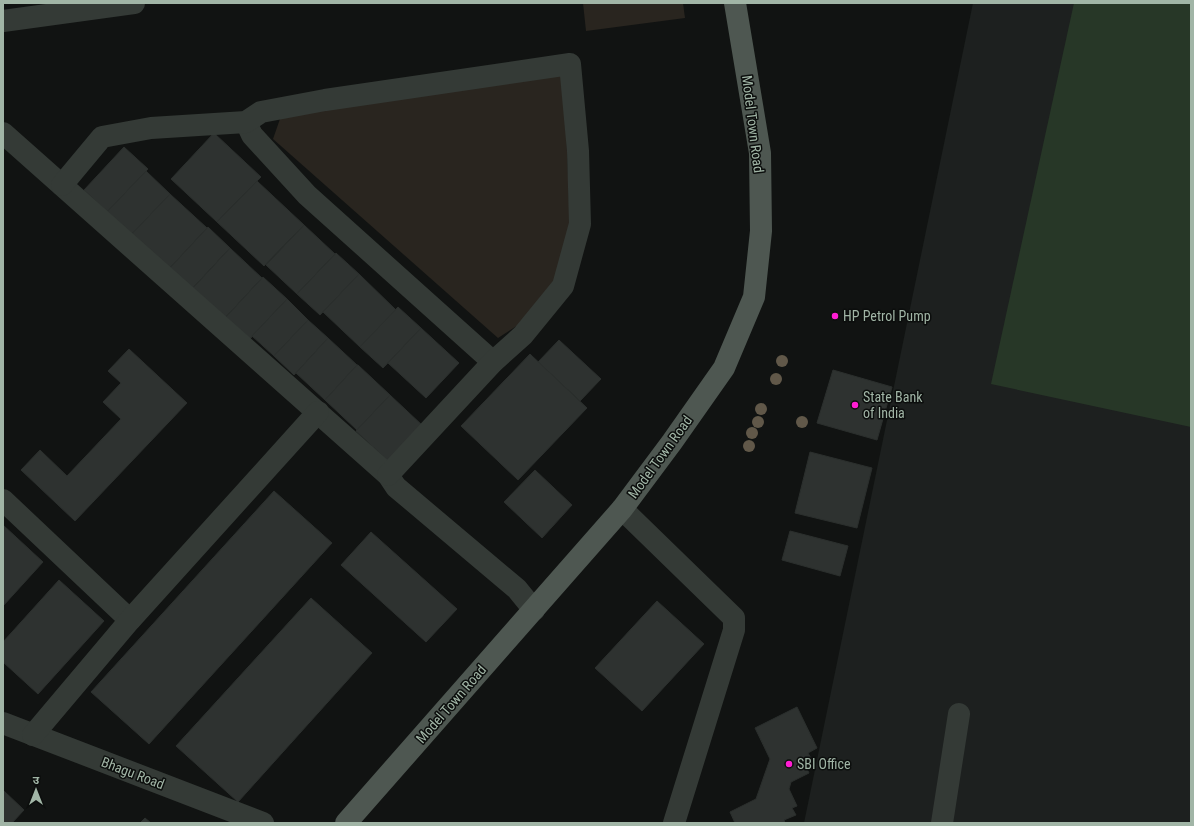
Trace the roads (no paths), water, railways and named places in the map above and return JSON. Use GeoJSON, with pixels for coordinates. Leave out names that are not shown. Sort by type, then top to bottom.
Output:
{"type":"FeatureCollection","features":[{"type":"Feature","properties":{"kind":"main road","name":"Model Town Road"},"geometry":{"type":"LineString","coordinates":[[346,823],[622,509],[672,442],[724,368],[754,297],[761,231],[760,154],[735,3]]}},
{"type":"Feature","properties":{"kind":"street"},"geometry":{"type":"LineString","coordinates":[[3,21],[134,3]]}},
{"type":"Feature","properties":{"kind":"street"},"geometry":{"type":"LineString","coordinates":[[62,185],[102,137],[151,128],[246,122],[261,112],[325,100],[570,64],[578,150],[580,224],[563,286],[523,336],[493,362],[388,475]]}},
{"type":"Feature","properties":{"kind":"street"},"geometry":{"type":"LineString","coordinates":[[246,122],[252,135],[307,194],[493,362]]}},
{"type":"Feature","properties":{"kind":"street"},"geometry":{"type":"LineString","coordinates":[[3,133],[388,475],[396,487],[517,589],[534,610]]}},
{"type":"Feature","properties":{"kind":"street"},"geometry":{"type":"LineString","coordinates":[[33,734],[130,620],[318,412]]}},
{"type":"Feature","properties":{"kind":"street"},"geometry":{"type":"LineString","coordinates":[[3,500],[130,620]]}},
{"type":"Feature","properties":{"kind":"street"},"geometry":{"type":"LineString","coordinates":[[622,509],[734,618],[734,630],[674,823]]}},
{"type":"Feature","properties":{"kind":"street"},"geometry":{"type":"LineString","coordinates":[[942,823],[959,714]]}},
{"type":"Feature","properties":{"kind":"street","name":"Bhagu Road"},"geometry":{"type":"LineString","coordinates":[[3,723],[263,823]]}},
{"type":"Feature","properties":{"kind":"place","name":"HP Petrol Pump"},"geometry":{"type":"Point","coordinates":[835,316]}},
{"type":"Feature","properties":{"kind":"place","name":"State Bank of India"},"geometry":{"type":"Point","coordinates":[855,405]}},
{"type":"Feature","properties":{"kind":"place","name":"SBI Office"},"geometry":{"type":"Point","coordinates":[789,764]}}]}
